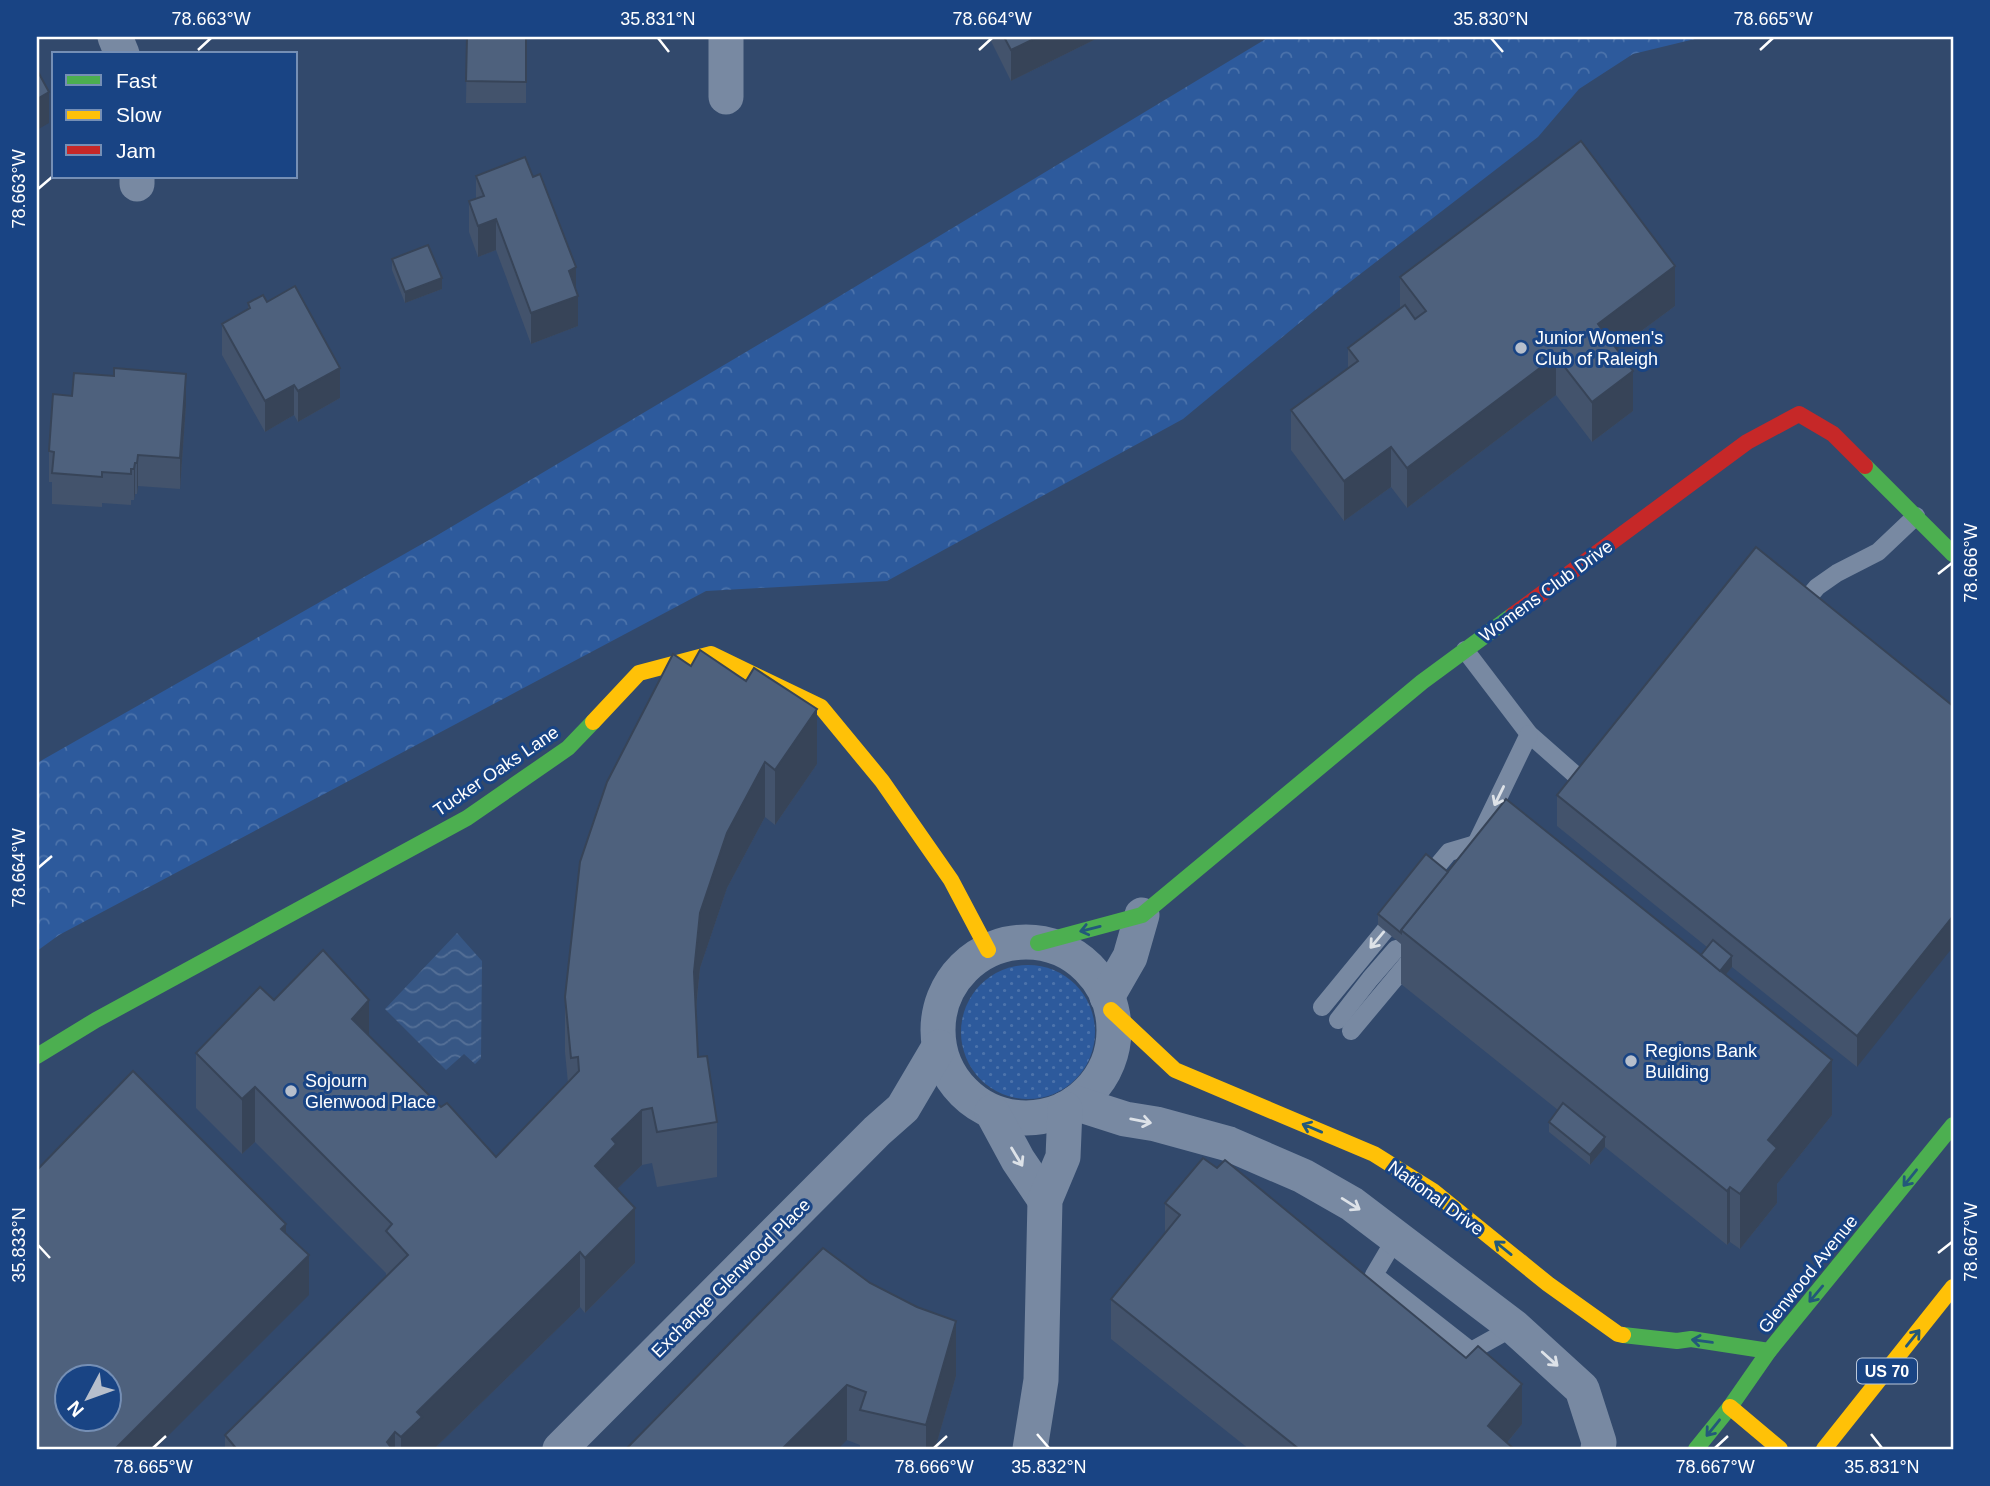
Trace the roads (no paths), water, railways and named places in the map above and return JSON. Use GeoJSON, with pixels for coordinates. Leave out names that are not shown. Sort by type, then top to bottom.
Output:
{"type":"FeatureCollection","features":[{"type":"Feature","properties":{"kind":"street"},"geometry":{"type":"LineString","coordinates":[[726,37],[726,97]]}},
{"type":"Feature","properties":{"kind":"street","name":"Womens Club Drive"},"geometry":{"type":"LineString","coordinates":[[1038,943],[1142,915],[1422,682],[1747,442],[1799,414],[1833,434],[1953,554]]}},
{"type":"Feature","properties":{"kind":"street","name":"Tucker Oaks Lane"},"geometry":{"type":"LineString","coordinates":[[37,1056],[96,1020],[467,818],[568,748],[639,673],[711,654],[821,707],[882,781],[951,880],[988,950]]}},
{"type":"Feature","properties":{"kind":"street"},"geometry":{"type":"LineString","coordinates":[[1109,1004],[1130,957],[1142,915]]}},
{"type":"Feature","properties":{"kind":"street"},"geometry":{"type":"LineString","coordinates":[[903,1108],[982,1105],[1016,1118],[1041,1117],[1070,1106],[1094,1085],[1108,1063],[1113,1037],[1109,1004],[1096,977],[1079,961],[1060,949],[1038,943],[1012,943],[988,950],[964,967],[947,990],[938,1017],[939,1047],[949,1074],[982,1105],[1045,1200]]}},
{"type":"Feature","properties":{"kind":"street","name":"National Drive"},"geometry":{"type":"LineString","coordinates":[[1109,1004],[1146,1045],[1175,1070],[1374,1154],[1433,1191],[1548,1284],[1618,1334],[1677,1341],[1691,1339],[1769,1351]]}},
{"type":"Feature","properties":{"kind":"street","name":"Exchange Glenwood Place"},"geometry":{"type":"LineString","coordinates":[[560,1449],[903,1108],[939,1047]]}},
{"type":"Feature","properties":{"kind":"street"},"geometry":{"type":"LineString","coordinates":[[1030,1449],[1041,1380],[1045,1200],[1063,1157],[1070,1106]]}},
{"type":"Feature","properties":{"kind":"street"},"geometry":{"type":"LineString","coordinates":[[1070,1106],[1156,1124],[1229,1144],[1303,1176],[1352,1204],[1514,1327],[1582,1389],[1599,1442],[1598,1449]]}},
{"type":"Feature","properties":{"kind":"street","name":"Glenwood Avenue"},"geometry":{"type":"LineString","coordinates":[[1696,1449],[1730,1407],[1769,1351],[1953,1125]]}},
{"type":"Feature","properties":{"kind":"street","name":"US 70"},"geometry":{"type":"LineString","coordinates":[[1824,1449],[1953,1287]]}},
{"type":"Feature","properties":{"kind":"street"},"geometry":{"type":"LineString","coordinates":[[1730,1407],[1780,1449]]}},
{"type":"Feature","properties":{"kind":"lane"},"geometry":{"type":"LineString","coordinates":[[1797,611],[1817,587],[1878,552],[1916,516]]}},
{"type":"Feature","properties":{"kind":"lane"},"geometry":{"type":"LineString","coordinates":[[1465,650],[1529,734],[1588,786]]}},
{"type":"Feature","properties":{"kind":"lane"},"geometry":{"type":"LineString","coordinates":[[1467,862],[1529,734]]}},
{"type":"Feature","properties":{"kind":"lane"},"geometry":{"type":"LineString","coordinates":[[1322,1007],[1450,852],[1476,845]]}},
{"type":"Feature","properties":{"kind":"lane"},"geometry":{"type":"LineString","coordinates":[[1396,949],[1370,979],[1345,1025],[1431,934]]}},
{"type":"Feature","properties":{"kind":"lane"},"geometry":{"type":"LineString","coordinates":[[1397,1236],[1374,1275],[1471,1352],[1514,1327]]}},
{"type":"Feature","properties":{"kind":"water"},"geometry":{"type":"Polygon","coordinates":[[[457,933],[482,961],[481,1058],[475,1064],[464,1054],[446,1070],[385,1009],[457,933]]]}},
{"type":"Feature","properties":{"kind":"place","name":"Junior Women's Club of Raleigh"},"geometry":{"type":"Point","coordinates":[1521,348]}},
{"type":"Feature","properties":{"kind":"place","name":"Regions Bank Building"},"geometry":{"type":"Point","coordinates":[1631,1061]}},
{"type":"Feature","properties":{"kind":"place","name":"Sojourn Glenwood Place"},"geometry":{"type":"Point","coordinates":[291,1091]}}]}
